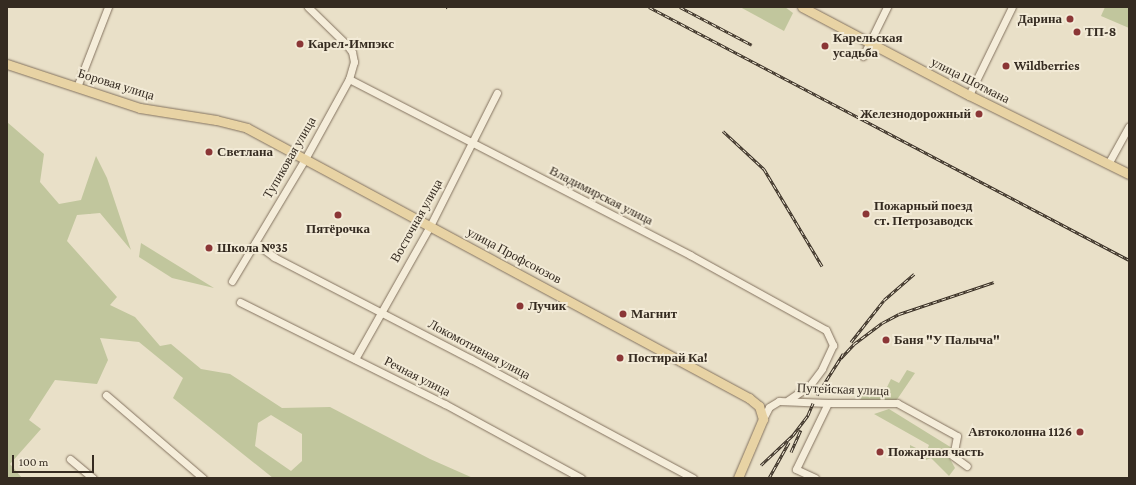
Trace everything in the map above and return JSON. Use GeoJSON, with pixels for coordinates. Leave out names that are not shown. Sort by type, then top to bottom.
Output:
{"type":"FeatureCollection","features":[{"type":"Feature","properties":{"kind":"main road","name":"улица Шотмана"},"geometry":{"type":"LineString","coordinates":[[802,7],[969,95],[1129,174]]}},
{"type":"Feature","properties":{"kind":"main road","name":"Боровая улица"},"geometry":{"type":"LineString","coordinates":[[7,64],[140,108],[216,120],[242,127]]}},
{"type":"Feature","properties":{"kind":"main road","name":"улица Профсоюзов"},"geometry":{"type":"LineString","coordinates":[[242,127],[305,159],[749,398],[759,406],[763,419]]}},
{"type":"Feature","properties":{"kind":"main road"},"geometry":{"type":"LineString","coordinates":[[738,478],[763,419]]}},
{"type":"Feature","properties":{"kind":"street"},"geometry":{"type":"LineString","coordinates":[[77,87],[108,7]]}},
{"type":"Feature","properties":{"kind":"street","name":"Тупиковая улица"},"geometry":{"type":"LineString","coordinates":[[232,281],[305,159],[349,79],[354,62],[352,52],[346,44],[308,7]]}},
{"type":"Feature","properties":{"kind":"street"},"geometry":{"type":"LineString","coordinates":[[863,56],[887,7]]}},
{"type":"Feature","properties":{"kind":"street"},"geometry":{"type":"LineString","coordinates":[[969,95],[1012,7]]}},
{"type":"Feature","properties":{"kind":"street","name":"Владимирская улица"},"geometry":{"type":"LineString","coordinates":[[349,79],[474,142],[690,255],[826,330],[833,345],[822,369],[809,386],[788,400]]}},
{"type":"Feature","properties":{"kind":"street","name":"Восточная улица"},"geometry":{"type":"LineString","coordinates":[[354,358],[430,226],[474,142],[497,93]]}},
{"type":"Feature","properties":{"kind":"street"},"geometry":{"type":"LineString","coordinates":[[1108,164],[1129,126]]}},
{"type":"Feature","properties":{"kind":"street","name":"Локомотивная улица"},"geometry":{"type":"LineString","coordinates":[[254,243],[274,257],[693,478]]}},
{"type":"Feature","properties":{"kind":"street","name":"Речная улица"},"geometry":{"type":"LineString","coordinates":[[240,302],[445,404],[580,478]]}},
{"type":"Feature","properties":{"kind":"street"},"geometry":{"type":"LineString","coordinates":[[106,395],[204,478]]}},
{"type":"Feature","properties":{"kind":"street","name":"Путейская улица"},"geometry":{"type":"LineString","coordinates":[[763,419],[769,407],[779,400],[828,404],[897,403],[957,436],[953,456],[967,466]]}},
{"type":"Feature","properties":{"kind":"street"},"geometry":{"type":"LineString","coordinates":[[815,478],[796,469],[828,404]]}},
{"type":"Feature","properties":{"kind":"street"},"geometry":{"type":"LineString","coordinates":[[70,459],[92,478]]}},
{"type":"Feature","properties":{"kind":"green space"},"geometry":{"type":"Polygon","coordinates":[[[740,7],[785,7],[793,13],[784,31],[740,7]]]}},
{"type":"Feature","properties":{"kind":"green space"},"geometry":{"type":"Polygon","coordinates":[[[1105,7],[1129,7],[1129,28],[1101,16],[1105,7]]]}},
{"type":"Feature","properties":{"kind":"green space"},"geometry":{"type":"Polygon","coordinates":[[[7,122],[44,154],[40,182],[59,204],[81,200],[96,156],[107,178],[131,250],[100,213],[77,215],[67,241],[117,297],[110,305],[135,317],[160,346],[171,344],[201,369],[230,374],[282,408],[330,407],[430,459],[473,478],[273,478],[173,398],[183,378],[139,342],[100,338],[108,360],[97,384],[55,380],[29,420],[41,429],[10,464],[22,478],[7,478],[7,122]],[[271,415],[258,423],[255,446],[291,471],[302,461],[302,434],[271,415]]]}},
{"type":"Feature","properties":{"kind":"green space"},"geometry":{"type":"Polygon","coordinates":[[[141,243],[214,288],[172,278],[139,257],[141,243]]]}},
{"type":"Feature","properties":{"kind":"green space"},"geometry":{"type":"Polygon","coordinates":[[[907,370],[915,373],[896,401],[860,400],[865,392],[885,391],[891,379],[899,383],[907,370]]]}},
{"type":"Feature","properties":{"kind":"green space"},"geometry":{"type":"Polygon","coordinates":[[[889,409],[952,448],[949,457],[955,468],[949,476],[931,458],[923,461],[910,453],[910,445],[926,453],[929,445],[874,414],[889,409]]]}},
{"type":"Feature","properties":{"kind":"railway"},"geometry":{"type":"LineString","coordinates":[[649,7],[1129,260]]}},
{"type":"Feature","properties":{"kind":"railway"},"geometry":{"type":"LineString","coordinates":[[680,7],[752,45]]}},
{"type":"Feature","properties":{"kind":"railway"},"geometry":{"type":"LineString","coordinates":[[723,131],[764,169],[822,266]]}},
{"type":"Feature","properties":{"kind":"railway"},"geometry":{"type":"LineString","coordinates":[[851,342],[884,300],[914,274]]}},
{"type":"Feature","properties":{"kind":"railway"},"geometry":{"type":"LineString","coordinates":[[841,358],[854,344],[882,323],[899,314],[994,282]]}},
{"type":"Feature","properties":{"kind":"railway"},"geometry":{"type":"LineString","coordinates":[[817,395],[843,354]]}},
{"type":"Feature","properties":{"kind":"railway"},"geometry":{"type":"LineString","coordinates":[[761,465],[793,435],[808,415],[813,403]]}},
{"type":"Feature","properties":{"kind":"railway"},"geometry":{"type":"LineString","coordinates":[[791,452],[801,430]]}},
{"type":"Feature","properties":{"kind":"railway"},"geometry":{"type":"LineString","coordinates":[[769,478],[789,442]]}},
{"type":"Feature","properties":{"kind":"place","name":"Дарина"},"geometry":{"type":"Point","coordinates":[1070,19]}},
{"type":"Feature","properties":{"kind":"place","name":"ТП-8"},"geometry":{"type":"Point","coordinates":[1077,32]}},
{"type":"Feature","properties":{"kind":"place","name":"Карел-Импэкс"},"geometry":{"type":"Point","coordinates":[300,44]}},
{"type":"Feature","properties":{"kind":"place","name":"Карельская усадьба"},"geometry":{"type":"Point","coordinates":[825,46]}},
{"type":"Feature","properties":{"kind":"place","name":"Wildberries"},"geometry":{"type":"Point","coordinates":[1006,66]}},
{"type":"Feature","properties":{"kind":"place","name":"Железнодорожный"},"geometry":{"type":"Point","coordinates":[979,114]}},
{"type":"Feature","properties":{"kind":"place","name":"Светлана"},"geometry":{"type":"Point","coordinates":[209,152]}},
{"type":"Feature","properties":{"kind":"place","name":"Пожарный поезд ст. Петрозаводск"},"geometry":{"type":"Point","coordinates":[866,214]}},
{"type":"Feature","properties":{"kind":"place","name":"Пятёрочка"},"geometry":{"type":"Point","coordinates":[338,215]}},
{"type":"Feature","properties":{"kind":"place","name":"Школа №35"},"geometry":{"type":"Point","coordinates":[209,248]}},
{"type":"Feature","properties":{"kind":"place","name":"Лучик"},"geometry":{"type":"Point","coordinates":[520,306]}},
{"type":"Feature","properties":{"kind":"place","name":"Магнит"},"geometry":{"type":"Point","coordinates":[623,314]}},
{"type":"Feature","properties":{"kind":"place","name":"Баня \"У Палыча\""},"geometry":{"type":"Point","coordinates":[886,340]}},
{"type":"Feature","properties":{"kind":"place","name":"Постирай Ка!"},"geometry":{"type":"Point","coordinates":[620,358]}},
{"type":"Feature","properties":{"kind":"place","name":"Автоколонна 1126"},"geometry":{"type":"Point","coordinates":[1080,432]}},
{"type":"Feature","properties":{"kind":"place","name":"Пожарная часть"},"geometry":{"type":"Point","coordinates":[880,452]}}]}
